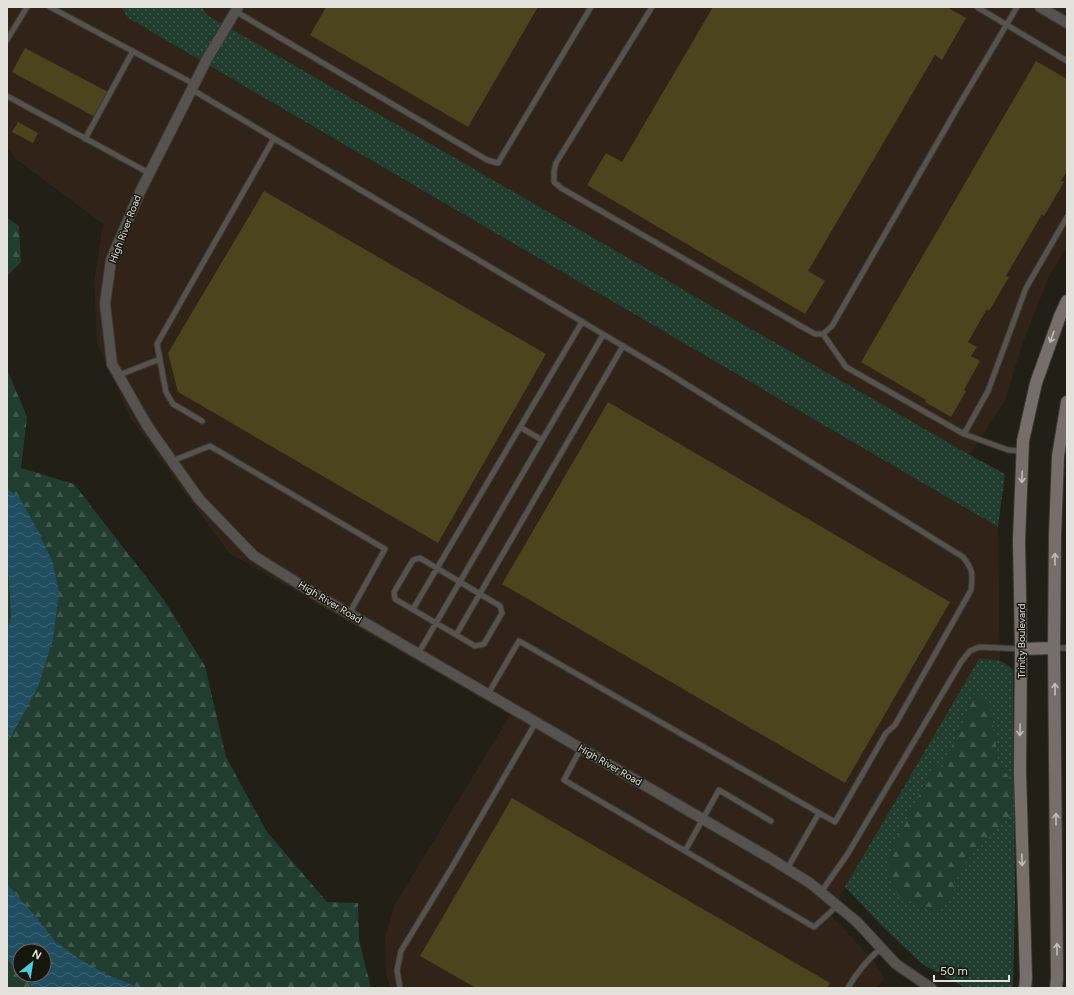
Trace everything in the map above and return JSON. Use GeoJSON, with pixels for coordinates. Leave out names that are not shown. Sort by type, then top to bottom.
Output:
{"type":"FeatureCollection","features":[{"type":"Feature","properties":{"kind":"main road","name":"Trinity Boulevard"},"geometry":{"type":"LineString","coordinates":[[1025,988],[1026,978],[1020,772],[1021,649],[1019,540],[1023,441],[1036,383],[1060,316],[1067,301]]}},
{"type":"Feature","properties":{"kind":"main road"},"geometry":{"type":"LineString","coordinates":[[1056,988],[1054,648],[1055,535],[1058,456],[1067,402]]}},
{"type":"Feature","properties":{"kind":"main road"},"geometry":{"type":"LineString","coordinates":[[1021,649],[1054,648]]}},
{"type":"Feature","properties":{"kind":"street"},"geometry":{"type":"LineString","coordinates":[[1040,7],[1067,23]]}},
{"type":"Feature","properties":{"kind":"street","name":"High River Road"},"geometry":{"type":"LineString","coordinates":[[236,9],[206,59],[140,192],[112,260],[105,304],[112,364],[148,427],[172,461],[199,499],[254,556],[418,654],[810,882],[857,922],[896,964],[931,988]]}},
{"type":"Feature","properties":{"kind":"lane"},"geometry":{"type":"LineString","coordinates":[[7,40],[26,7]]}},
{"type":"Feature","properties":{"kind":"lane"},"geometry":{"type":"LineString","coordinates":[[50,7],[133,51],[193,86],[274,138],[623,346],[963,557],[971,567],[973,578],[970,590],[895,725],[886,733],[835,822],[519,641],[488,694]]}},
{"type":"Feature","properties":{"kind":"lane"},"geometry":{"type":"LineString","coordinates":[[236,9],[488,160],[498,163],[591,7]]}},
{"type":"Feature","properties":{"kind":"lane"},"geometry":{"type":"LineString","coordinates":[[652,7],[556,163],[554,182],[815,334],[823,334],[832,326],[1017,7]]}},
{"type":"Feature","properties":{"kind":"lane"},"geometry":{"type":"LineString","coordinates":[[977,7],[1067,61]]}},
{"type":"Feature","properties":{"kind":"lane"},"geometry":{"type":"LineString","coordinates":[[85,139],[133,51]]}},
{"type":"Feature","properties":{"kind":"lane"},"geometry":{"type":"LineString","coordinates":[[7,96],[149,173]]}},
{"type":"Feature","properties":{"kind":"lane"},"geometry":{"type":"LineString","coordinates":[[202,421],[174,404],[166,392],[157,344],[274,138]]}},
{"type":"Feature","properties":{"kind":"lane"},"geometry":{"type":"LineString","coordinates":[[964,434],[988,390],[1026,288],[1067,217]]}},
{"type":"Feature","properties":{"kind":"lane"},"geometry":{"type":"LineString","coordinates":[[414,609],[582,322]]}},
{"type":"Feature","properties":{"kind":"lane"},"geometry":{"type":"LineString","coordinates":[[823,334],[846,367],[964,434],[1008,450],[1023,451]]}},
{"type":"Feature","properties":{"kind":"lane"},"geometry":{"type":"LineString","coordinates":[[418,654],[603,335]]}},
{"type":"Feature","properties":{"kind":"lane"},"geometry":{"type":"LineString","coordinates":[[456,635],[623,346]]}},
{"type":"Feature","properties":{"kind":"lane"},"geometry":{"type":"LineString","coordinates":[[119,375],[160,359]]}},
{"type":"Feature","properties":{"kind":"lane"},"geometry":{"type":"LineString","coordinates":[[520,427],[542,440]]}},
{"type":"Feature","properties":{"kind":"lane"},"geometry":{"type":"LineString","coordinates":[[172,461],[210,446],[385,549],[350,614]]}},
{"type":"Feature","properties":{"kind":"lane"},"geometry":{"type":"LineString","coordinates":[[420,558],[460,582],[500,606],[502,613],[484,644],[475,646],[395,599],[394,592],[413,560],[420,558]]}},
{"type":"Feature","properties":{"kind":"lane"},"geometry":{"type":"LineString","coordinates":[[822,892],[847,855],[965,656],[970,651],[979,647],[1021,649]]}},
{"type":"Feature","properties":{"kind":"lane"},"geometry":{"type":"LineString","coordinates":[[1054,648],[1067,648]]}},
{"type":"Feature","properties":{"kind":"lane"},"geometry":{"type":"LineString","coordinates":[[400,988],[397,970],[401,951],[452,868],[536,722]]}},
{"type":"Feature","properties":{"kind":"lane"},"geometry":{"type":"LineString","coordinates":[[581,748],[564,780],[814,927],[838,906]]}},
{"type":"Feature","properties":{"kind":"lane"},"geometry":{"type":"LineString","coordinates":[[685,851],[719,790],[771,821]]}},
{"type":"Feature","properties":{"kind":"lane"},"geometry":{"type":"LineString","coordinates":[[787,869],[819,813]]}},
{"type":"Feature","properties":{"kind":"lane"},"geometry":{"type":"LineString","coordinates":[[848,988],[857,972],[865,962],[881,948]]}},
{"type":"Feature","properties":{"kind":"shaded area"},"geometry":{"type":"Polygon","coordinates":[[[7,7],[121,7],[128,18],[998,527],[1000,660],[979,660],[830,914],[875,962],[884,978],[877,988],[391,988],[386,975],[385,938],[394,906],[510,715],[229,553],[131,419],[97,343],[94,282],[103,224],[16,159],[7,146],[7,7]]]}},
{"type":"Feature","properties":{"kind":"shaded area"},"geometry":{"type":"Polygon","coordinates":[[[202,7],[1067,7],[1067,246],[1048,279],[1022,345],[1005,401],[970,455],[207,15],[202,7]]]}},
{"type":"Feature","properties":{"kind":"green space"},"geometry":{"type":"Polygon","coordinates":[[[121,7],[202,7],[207,15],[1005,474],[998,527],[128,18],[121,7]]]}},
{"type":"Feature","properties":{"kind":"green space"},"geometry":{"type":"Polygon","coordinates":[[[7,218],[19,226],[21,262],[7,276],[7,218]]]}},
{"type":"Feature","properties":{"kind":"green space"},"geometry":{"type":"Polygon","coordinates":[[[7,369],[27,417],[21,468],[74,484],[164,600],[205,666],[226,757],[267,832],[327,902],[358,903],[359,940],[371,988],[7,988],[7,369]]]}},
{"type":"Feature","properties":{"kind":"green space"},"geometry":{"type":"Polygon","coordinates":[[[979,659],[1002,662],[1013,670],[1015,900],[1013,988],[966,988],[922,964],[884,928],[845,887],[979,659]]]}},
{"type":"Feature","properties":{"kind":"green space"},"geometry":{"type":"Polygon","coordinates":[[[975,693],[989,701],[999,765],[1012,781],[1012,815],[985,840],[954,876],[954,890],[943,909],[937,911],[927,909],[899,897],[889,877],[888,857],[935,763],[941,769],[944,764],[975,693]]]}},
{"type":"Feature","properties":{"kind":"water"},"geometry":{"type":"Polygon","coordinates":[[[7,489],[19,497],[37,529],[53,563],[59,593],[53,639],[38,687],[7,744],[7,630],[11,618],[9,578],[7,571],[7,489]]]}},
{"type":"Feature","properties":{"kind":"water"},"geometry":{"type":"Polygon","coordinates":[[[7,884],[55,941],[79,959],[108,975],[140,988],[33,988],[28,983],[52,983],[52,943],[12,943],[12,965],[7,959],[7,884]]]}},
{"type":"Feature","properties":{"kind":"building"},"geometry":{"type":"Polygon","coordinates":[[[326,7],[538,7],[468,127],[310,35],[326,7]]]}},
{"type":"Feature","properties":{"kind":"building"},"geometry":{"type":"Polygon","coordinates":[[[713,7],[947,7],[966,18],[942,60],[935,55],[808,271],[825,281],[805,314],[587,185],[606,153],[622,162],[713,7]]]}},
{"type":"Feature","properties":{"kind":"building"},"geometry":{"type":"Polygon","coordinates":[[[25,48],[108,92],[95,117],[12,72],[25,48]]]}},
{"type":"Feature","properties":{"kind":"building"},"geometry":{"type":"Polygon","coordinates":[[[1036,61],[1067,79],[1067,171],[1061,181],[1064,182],[1044,216],[1042,214],[1006,276],[1009,277],[989,311],[987,309],[968,342],[977,347],[971,356],[980,361],[964,390],[966,391],[951,417],[925,402],[926,400],[861,362],[1036,61]]]}},
{"type":"Feature","properties":{"kind":"building"},"geometry":{"type":"Polygon","coordinates":[[[18,122],[38,133],[33,143],[12,132],[18,122]]]}},
{"type":"Feature","properties":{"kind":"building"},"geometry":{"type":"Polygon","coordinates":[[[264,191],[546,354],[438,543],[178,392],[168,353],[264,191]]]}},
{"type":"Feature","properties":{"kind":"building"},"geometry":{"type":"Polygon","coordinates":[[[608,402],[950,602],[845,783],[502,584],[608,402]]]}},
{"type":"Feature","properties":{"kind":"building"},"geometry":{"type":"Polygon","coordinates":[[[512,798],[830,983],[827,988],[476,988],[420,956],[512,798]]]}}]}
